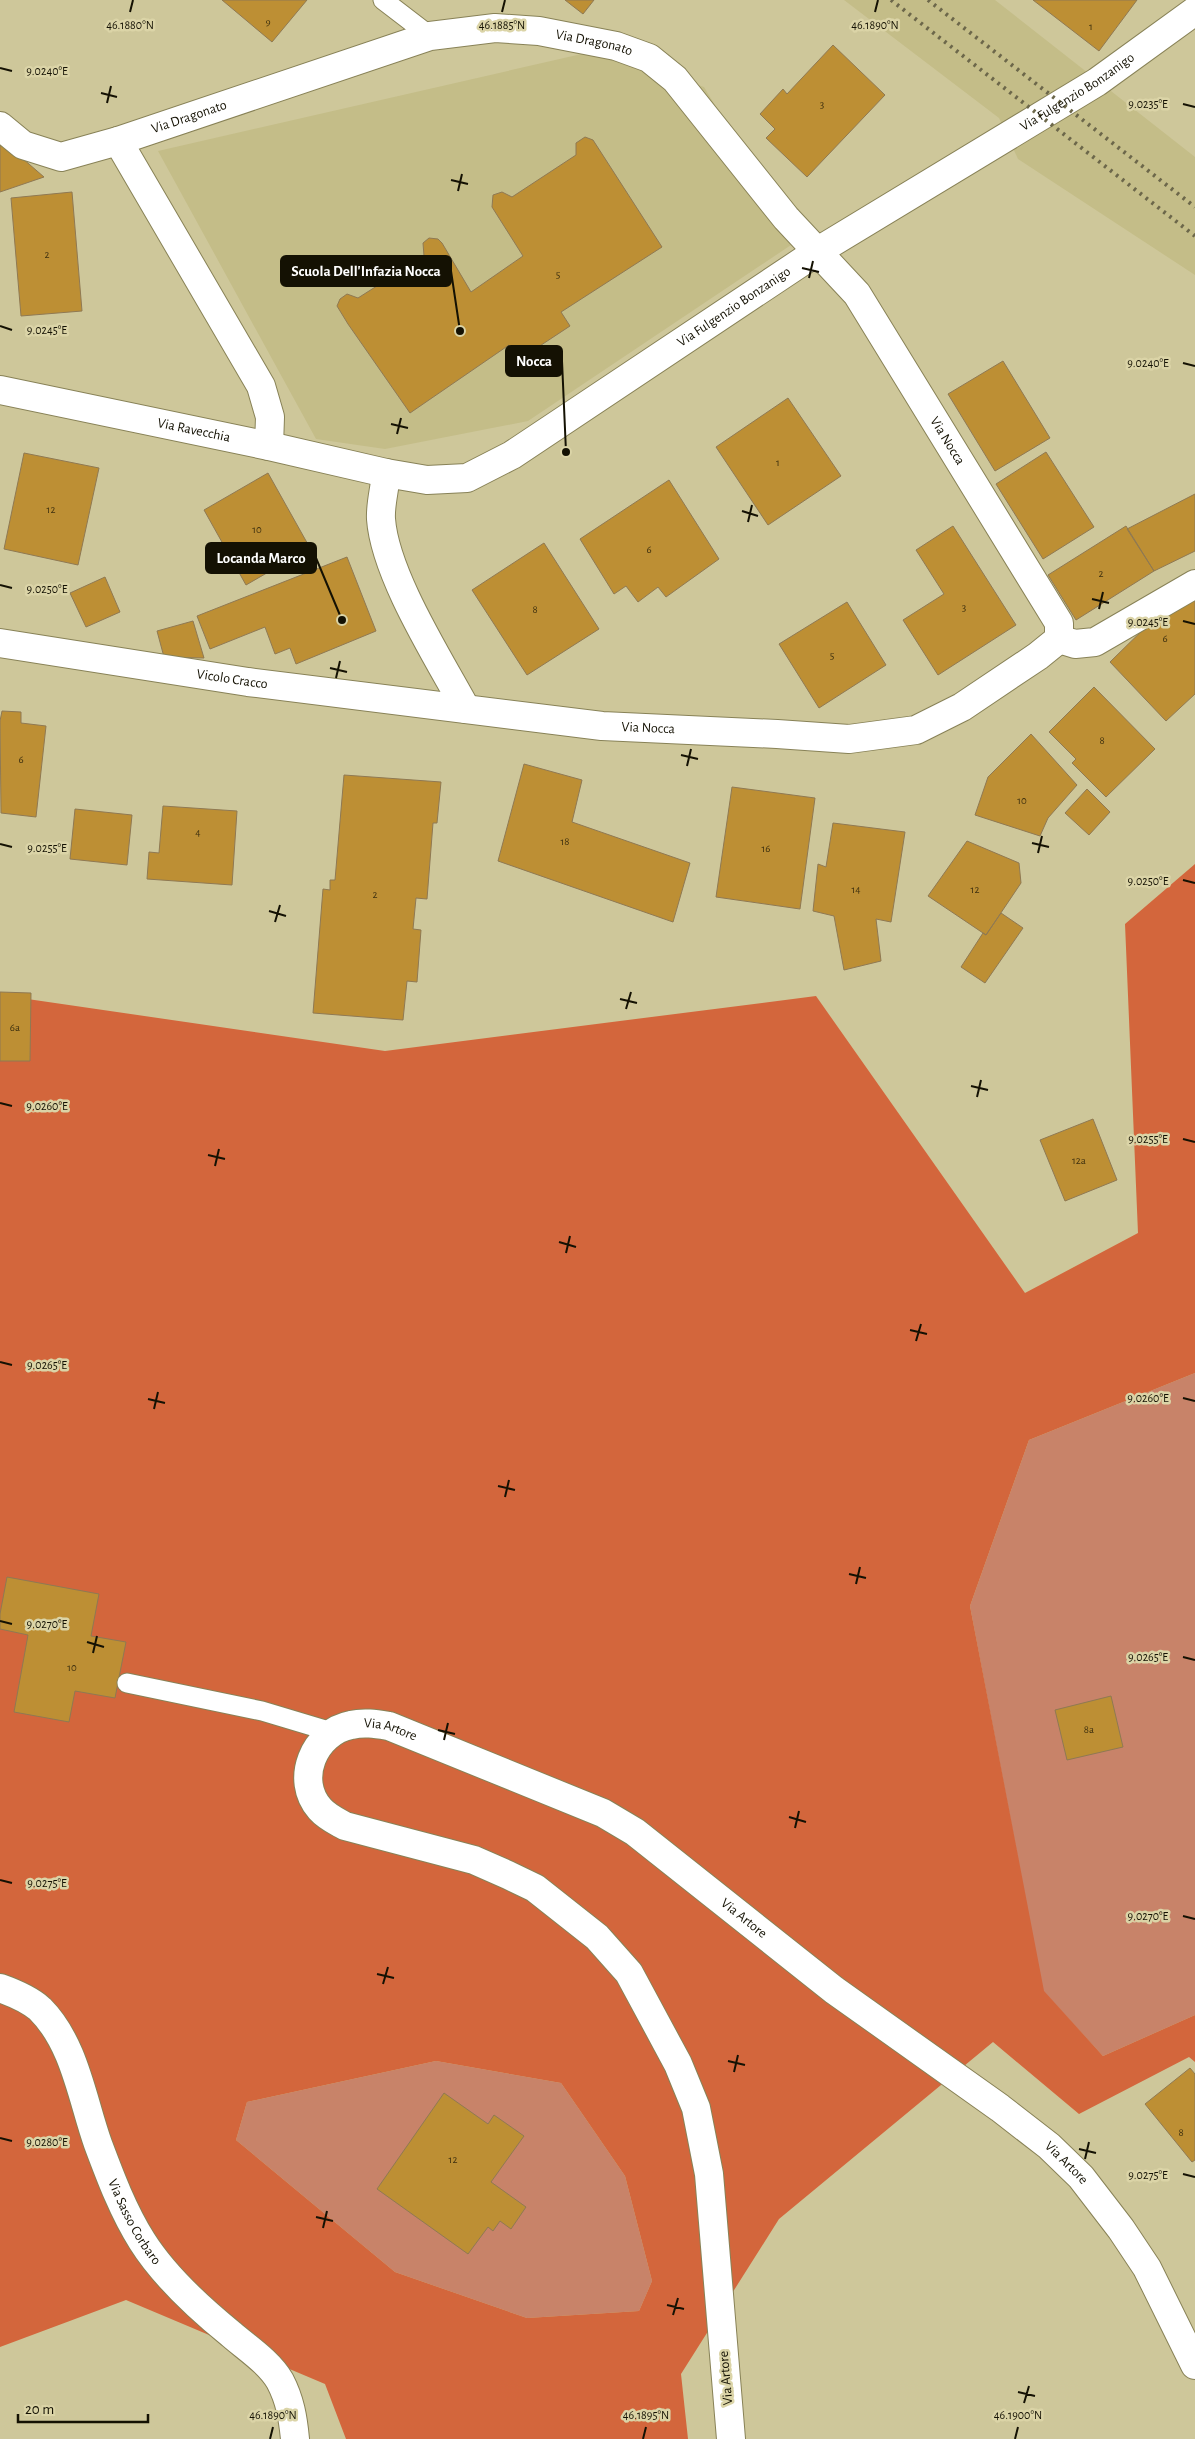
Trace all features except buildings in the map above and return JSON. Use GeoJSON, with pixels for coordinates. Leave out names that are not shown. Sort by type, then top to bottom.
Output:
{"type":"FeatureCollection","features":[{"type":"Feature","properties":{"kind":"street","name":"Via Fulgenzio Bonzanigo"},"geometry":{"type":"LineString","coordinates":[[386,473],[427,480],[467,478],[504,458],[585,408],[818,251],[1097,82],[1195,11]]}},
{"type":"Feature","properties":{"kind":"street","name":"Via Dragonato"},"geometry":{"type":"LineString","coordinates":[[0,126],[23,145],[61,157],[118,141],[430,36],[496,28],[539,31],[616,46],[649,58],[675,79],[786,218],[818,251]]}},
{"type":"Feature","properties":{"kind":"street"},"geometry":{"type":"LineString","coordinates":[[118,141],[261,386],[270,417],[269,446]]}},
{"type":"Feature","properties":{"kind":"street","name":"Via Nocca"},"geometry":{"type":"LineString","coordinates":[[466,709],[602,726],[849,739],[916,730],[962,707],[1038,656],[1059,639],[1059,623],[857,294],[818,251]]}},
{"type":"Feature","properties":{"kind":"street","name":"Via Ravecchia"},"geometry":{"type":"LineString","coordinates":[[0,390],[269,446],[386,473]]}},
{"type":"Feature","properties":{"kind":"street"},"geometry":{"type":"LineString","coordinates":[[386,473],[381,517],[384,541],[402,589],[466,709]]}},
{"type":"Feature","properties":{"kind":"street"},"geometry":{"type":"LineString","coordinates":[[1059,639],[1075,644],[1095,642],[1195,584]]}},
{"type":"Feature","properties":{"kind":"street","name":"Vicolo Cracco"},"geometry":{"type":"LineString","coordinates":[[0,643],[248,682],[466,709]]}},
{"type":"Feature","properties":{"kind":"street","name":"Via Artore"},"geometry":{"type":"LineString","coordinates":[[731,2439],[709,2174],[704,2141],[696,2108],[678,2064],[629,1973],[597,1937],[535,1888],[474,1860],[345,1826],[330,1818],[318,1808],[310,1791],[307,1777],[310,1762],[318,1745],[332,1732],[349,1725],[369,1722],[389,1726],[603,1813],[635,1832],[834,1990],[1000,2108],[1049,2146],[1081,2177],[1121,2229],[1152,2276],[1195,2365]]}},
{"type":"Feature","properties":{"kind":"street","name":"Via Sasso Corbaro"},"geometry":{"type":"LineString","coordinates":[[0,1988],[17,1994],[39,2008],[58,2031],[70,2058],[98,2144],[118,2194],[142,2241],[172,2280],[229,2333],[261,2359],[279,2379],[290,2402],[295,2439]]}},
{"type":"Feature","properties":{"kind":"lane"},"geometry":{"type":"LineString","coordinates":[[383,0],[430,36]]}},
{"type":"Feature","properties":{"kind":"lane"},"geometry":{"type":"LineString","coordinates":[[127,1683],[262,1711],[332,1732]]}},
{"type":"Feature","properties":{"kind":"shaded area"},"geometry":{"type":"Polygon","coordinates":[[[844,0],[995,0],[1195,157],[1195,275],[1018,159],[999,118],[844,0]]]}},
{"type":"Feature","properties":{"kind":"shaded area"},"geometry":{"type":"Polygon","coordinates":[[[599,50],[704,87],[797,241],[528,421],[385,449],[316,439],[158,151],[599,50]]]}},
{"type":"Feature","properties":{"kind":"shaded area"},"geometry":{"type":"Polygon","coordinates":[[[1195,864],[1195,1373],[1029,1440],[970,1606],[1044,1991],[1103,2056],[1195,2015],[1195,2062],[1189,2057],[1079,2114],[993,2042],[779,2219],[681,2374],[688,2439],[346,2439],[325,2384],[126,2300],[0,2347],[0,995],[385,1051],[816,996],[1025,1293],[1138,1233],[1125,924],[1195,864]],[[436,2061],[247,2102],[236,2140],[395,2272],[527,2318],[639,2311],[652,2281],[625,2176],[561,2083],[436,2061]]]}},
{"type":"Feature","properties":{"kind":"shaded area"},"geometry":{"type":"Polygon","coordinates":[[[1195,1373],[1195,2015],[1103,2056],[1043,1991],[970,1606],[1029,1440],[1195,1373]]]}},
{"type":"Feature","properties":{"kind":"shaded area"},"geometry":{"type":"Polygon","coordinates":[[[436,2061],[561,2083],[625,2176],[652,2281],[639,2311],[527,2318],[395,2272],[236,2140],[247,2102],[436,2061]]]}},
{"type":"Feature","properties":{"kind":"railway"},"geometry":{"type":"LineString","coordinates":[[891,0],[1195,236]]}},
{"type":"Feature","properties":{"kind":"railway"},"geometry":{"type":"LineString","coordinates":[[928,0],[1195,207]]}},
{"type":"Feature","properties":{"kind":"place","name":"Scuola Dell'Infazia Nocca"},"geometry":{"type":"Point","coordinates":[460,331]}},
{"type":"Feature","properties":{"kind":"place","name":"Nocca"},"geometry":{"type":"Point","coordinates":[566,452]}},
{"type":"Feature","properties":{"kind":"place","name":"Locanda Marco"},"geometry":{"type":"Point","coordinates":[342,620]}}]}
